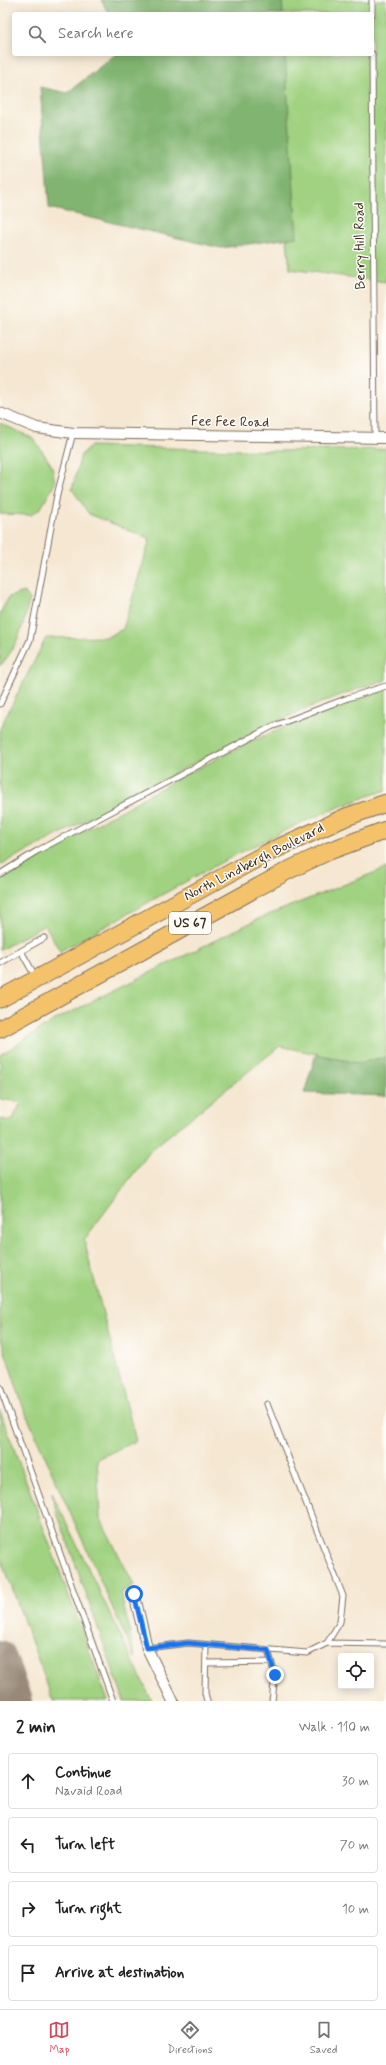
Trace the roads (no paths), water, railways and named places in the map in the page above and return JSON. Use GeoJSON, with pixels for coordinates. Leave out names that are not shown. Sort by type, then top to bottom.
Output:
{"type":"FeatureCollection","features":[{"type":"Feature","properties":{"kind":"highway","name":"North Lindbergh Boulevard"},"geometry":{"type":"LineString","coordinates":[[0,999],[267,853],[340,820],[386,803]]}},
{"type":"Feature","properties":{"kind":"highway","name":"North Lindbergh Boulevard"},"geometry":{"type":"LineString","coordinates":[[0,1029],[289,870],[329,851],[386,830]]}},
{"type":"Feature","properties":{"kind":"street","name":"Fee Fee Road"},"geometry":{"type":"LineString","coordinates":[[0,413],[37,428],[73,433],[386,438]]}},
{"type":"Feature","properties":{"kind":"street"},"geometry":{"type":"LineString","coordinates":[[134,1594],[147,1648],[173,1701]]}},
{"type":"Feature","properties":{"kind":"lane"},"geometry":{"type":"LineString","coordinates":[[372,0],[372,12]]}},
{"type":"Feature","properties":{"kind":"lane","name":"Berry Hill Road"},"geometry":{"type":"LineString","coordinates":[[372,56],[375,438]]}},
{"type":"Feature","properties":{"kind":"lane"},"geometry":{"type":"LineString","coordinates":[[0,704],[30,640],[57,494],[73,433]]}},
{"type":"Feature","properties":{"kind":"lane"},"geometry":{"type":"LineString","coordinates":[[0,874],[44,847],[271,727],[348,698],[386,686]]}},
{"type":"Feature","properties":{"kind":"lane"},"geometry":{"type":"LineString","coordinates":[[0,963],[44,938]]}},
{"type":"Feature","properties":{"kind":"lane"},"geometry":{"type":"LineString","coordinates":[[21,951],[36,978]]}},
{"type":"Feature","properties":{"kind":"lane"},"geometry":{"type":"LineString","coordinates":[[0,1387],[113,1701]]}},
{"type":"Feature","properties":{"kind":"lane"},"geometry":{"type":"LineString","coordinates":[[267,1404],[323,1541],[343,1596],[340,1622],[327,1643]]}},
{"type":"Feature","properties":{"kind":"lane"},"geometry":{"type":"LineString","coordinates":[[147,1648],[188,1643],[307,1653],[327,1643],[386,1644]]}},
{"type":"Feature","properties":{"kind":"lane"},"geometry":{"type":"LineString","coordinates":[[206,1645],[207,1701]]}},
{"type":"Feature","properties":{"kind":"lane"},"geometry":{"type":"LineString","coordinates":[[268,1650],[275,1675],[272,1701]]}},
{"type":"Feature","properties":{"kind":"lane"},"geometry":{"type":"LineString","coordinates":[[206,1663],[271,1662]]}}]}
